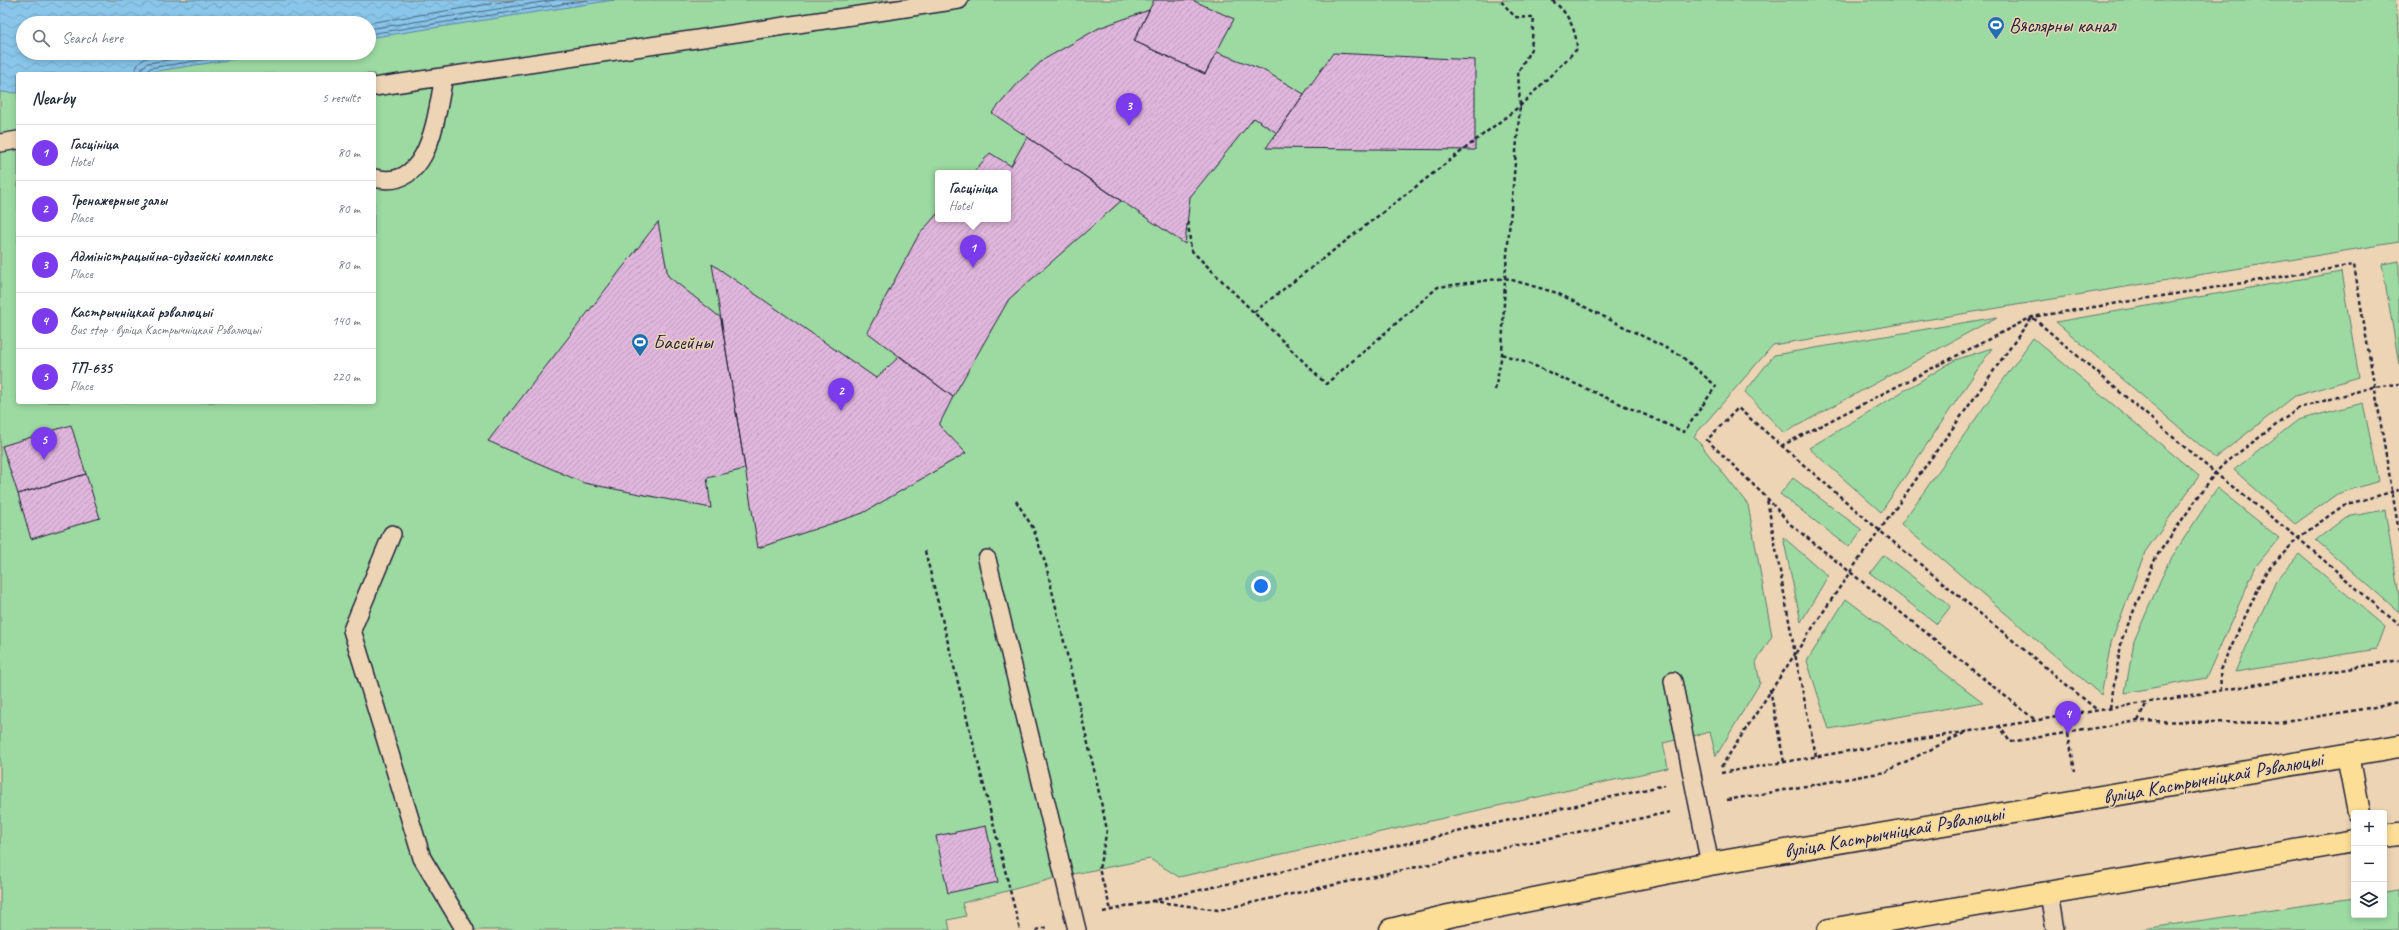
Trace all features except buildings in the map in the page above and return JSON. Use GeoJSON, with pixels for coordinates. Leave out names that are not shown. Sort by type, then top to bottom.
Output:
{"type":"FeatureCollection","features":[{"type":"Feature","properties":{"kind":"highway","name":"вуліца Кастрычніцкай Рэвалюцыі"},"geometry":{"type":"LineString","coordinates":[[1391,930],[1449,916],[1710,864],[2399,746]]}},
{"type":"Feature","properties":{"kind":"highway"},"geometry":{"type":"LineString","coordinates":[[2348,755],[2358,810]]}},
{"type":"Feature","properties":{"kind":"highway"},"geometry":{"type":"LineString","coordinates":[[2387,836],[2399,834]]}},
{"type":"Feature","properties":{"kind":"highway"},"geometry":{"type":"LineString","coordinates":[[1829,930],[2351,842]]}},
{"type":"Feature","properties":{"kind":"lane"},"geometry":{"type":"LineString","coordinates":[[376,87],[959,0]]}},
{"type":"Feature","properties":{"kind":"lane"},"geometry":{"type":"LineString","coordinates":[[376,178],[396,179],[410,172],[422,160],[433,130],[444,77]]}},
{"type":"Feature","properties":{"kind":"lane"},"geometry":{"type":"LineString","coordinates":[[0,143],[16,140]]}},
{"type":"Feature","properties":{"kind":"lane"},"geometry":{"type":"LineString","coordinates":[[392,534],[352,630],[422,858],[465,930]]}},
{"type":"Feature","properties":{"kind":"lane"},"geometry":{"type":"LineString","coordinates":[[987,559],[1077,930]]}},
{"type":"Feature","properties":{"kind":"lane"},"geometry":{"type":"LineString","coordinates":[[1673,680],[1697,806],[1710,864]]}},
{"type":"Feature","properties":{"kind":"lane"},"geometry":{"type":"LineString","coordinates":[[2048,894],[2055,930]]}},
{"type":"Feature","properties":{"kind":"path"},"geometry":{"type":"LineString","coordinates":[[1495,390],[1502,354],[1504,278],[1520,106],[1518,72],[1531,49],[1534,18],[1515,17],[1500,0]]}},
{"type":"Feature","properties":{"kind":"path"},"geometry":{"type":"LineString","coordinates":[[1254,312],[1520,106],[1577,49],[1577,34],[1556,3],[1551,0]]}},
{"type":"Feature","properties":{"kind":"path"},"geometry":{"type":"LineString","coordinates":[[1188,222],[1191,250],[1326,384],[1438,287],[1504,278],[1557,293],[1680,355],[1716,386],[1684,432],[1535,366],[1502,354]]}},
{"type":"Feature","properties":{"kind":"path"},"geometry":{"type":"LineString","coordinates":[[1781,446],[2032,317],[2354,265],[2373,387],[2399,532]]}},
{"type":"Feature","properties":{"kind":"path"},"geometry":{"type":"LineString","coordinates":[[2032,317],[2215,473],[2298,538],[2399,625]]}},
{"type":"Feature","properties":{"kind":"path"},"geometry":{"type":"LineString","coordinates":[[1716,774],[1770,689],[1850,572],[2032,317]]}},
{"type":"Feature","properties":{"kind":"path"},"geometry":{"type":"LineString","coordinates":[[2110,708],[2122,639],[2156,557],[2215,473],[2226,462],[2299,408],[2373,387],[2399,384]]}},
{"type":"Feature","properties":{"kind":"path"},"geometry":{"type":"LineString","coordinates":[[2035,720],[1790,524],[1767,498],[1707,440],[1738,408],[1880,531],[2096,710]]}},
{"type":"Feature","properties":{"kind":"path"},"geometry":{"type":"LineString","coordinates":[[2220,691],[2220,670],[2266,572],[2298,538],[2344,505],[2399,490]]}},
{"type":"Feature","properties":{"kind":"path"},"geometry":{"type":"LineString","coordinates":[[1767,498],[1795,654],[1816,756]]}},
{"type":"Feature","properties":{"kind":"path"},"geometry":{"type":"LineString","coordinates":[[1016,501],[1033,528],[1046,565],[1093,765],[1107,830],[1099,869],[1111,910]]}},
{"type":"Feature","properties":{"kind":"path"},"geometry":{"type":"LineString","coordinates":[[925,551],[1020,930]]}},
{"type":"Feature","properties":{"kind":"path"},"geometry":{"type":"LineString","coordinates":[[1770,689],[1784,762]]}},
{"type":"Feature","properties":{"kind":"path"},"geometry":{"type":"LineString","coordinates":[[2138,721],[2147,702]]}},
{"type":"Feature","properties":{"kind":"path"},"geometry":{"type":"LineString","coordinates":[[1999,726],[2010,742],[2068,734],[2138,721],[2279,723],[2399,703]]}},
{"type":"Feature","properties":{"kind":"path"},"geometry":{"type":"LineString","coordinates":[[1149,901],[1218,910],[1697,806],[1885,772],[1970,730]]}},
{"type":"Feature","properties":{"kind":"path"},"geometry":{"type":"LineString","coordinates":[[2068,734],[2080,800]]}},
{"type":"Feature","properties":{"kind":"green space"},"geometry":{"type":"Polygon","coordinates":[[[0,0],[2395,0],[2399,29],[2399,242],[1773,345],[1694,436],[1748,505],[1772,636],[1756,662],[1760,683],[1716,756],[1710,732],[1663,743],[1668,768],[1179,877],[1150,859],[1063,876],[962,903],[966,916],[948,920],[950,930],[0,930],[0,0]]]}},
{"type":"Feature","properties":{"kind":"green space"},"geometry":{"type":"Polygon","coordinates":[[[2399,261],[2399,364],[2382,264],[2399,261]]]}},
{"type":"Feature","properties":{"kind":"green space"},"geometry":{"type":"Polygon","coordinates":[[[2341,272],[2359,377],[2295,396],[2215,458],[2056,322],[2341,272]]]}},
{"type":"Feature","properties":{"kind":"green space"},"geometry":{"type":"Polygon","coordinates":[[[1997,317],[1784,433],[1745,392],[1774,355],[1997,317]]]}},
{"type":"Feature","properties":{"kind":"green space"},"geometry":{"type":"Polygon","coordinates":[[[2033,338],[2199,476],[2145,552],[2111,643],[2101,695],[1901,524],[2033,338]]]}},
{"type":"Feature","properties":{"kind":"green space"},"geometry":{"type":"Polygon","coordinates":[[[1992,348],[1881,512],[1809,448],[1955,360],[1992,348]]]}},
{"type":"Feature","properties":{"kind":"green space"},"geometry":{"type":"Polygon","coordinates":[[[2363,403],[2379,481],[2337,494],[2295,524],[2234,470],[2298,420],[2363,403]]]}},
{"type":"Feature","properties":{"kind":"green space"},"geometry":{"type":"Polygon","coordinates":[[[1793,478],[1862,530],[1849,547],[1780,494],[1793,478]]]}},
{"type":"Feature","properties":{"kind":"green space"},"geometry":{"type":"Polygon","coordinates":[[[2217,488],[2279,538],[2256,566],[2206,678],[2125,693],[2134,641],[2168,563],[2217,488]]]}},
{"type":"Feature","properties":{"kind":"green space"},"geometry":{"type":"Polygon","coordinates":[[[2385,510],[2399,597],[2399,612],[2316,540],[2346,517],[2385,510]]]}},
{"type":"Feature","properties":{"kind":"green space"},"geometry":{"type":"Polygon","coordinates":[[[1783,537],[1828,576],[1801,622],[1783,537]]]}},
{"type":"Feature","properties":{"kind":"green space"},"geometry":{"type":"Polygon","coordinates":[[[2299,554],[2385,627],[2377,649],[2235,672],[2276,581],[2299,554]]]}},
{"type":"Feature","properties":{"kind":"green space"},"geometry":{"type":"Polygon","coordinates":[[[1884,555],[1951,606],[1937,624],[1870,573],[1884,555]]]}},
{"type":"Feature","properties":{"kind":"green space"},"geometry":{"type":"Polygon","coordinates":[[[1846,599],[1983,702],[1829,729],[1807,661],[1846,599]]]}},
{"type":"Feature","properties":{"kind":"green space"},"geometry":{"type":"Polygon","coordinates":[[[2399,891],[2399,930],[2136,930],[2351,898],[2351,918],[2387,918],[2387,893],[2399,891]]]}},
{"type":"Feature","properties":{"kind":"water"},"geometry":{"type":"Polygon","coordinates":[[[0,0],[614,0],[376,37],[376,16],[16,16],[16,60],[228,60],[151,72],[16,72],[16,93],[0,92],[0,0]]]}},
{"type":"Feature","properties":{"kind":"place","name":"Вяслярны канал"},"geometry":{"type":"Point","coordinates":[1996,40]}},
{"type":"Feature","properties":{"kind":"place","name":"Адміністрацыйна-судзейскі комплекс"},"geometry":{"type":"Point","coordinates":[1129,126]}},
{"type":"Feature","properties":{"kind":"place","name":"Гасцініца"},"geometry":{"type":"Point","coordinates":[973,268]}},
{"type":"Feature","properties":{"kind":"place","name":"Басейны"},"geometry":{"type":"Point","coordinates":[640,357]}},
{"type":"Feature","properties":{"kind":"place","name":"Тренажерные залы"},"geometry":{"type":"Point","coordinates":[841,411]}},
{"type":"Feature","properties":{"kind":"place","name":"ТП-635"},"geometry":{"type":"Point","coordinates":[44,460]}},
{"type":"Feature","properties":{"kind":"place","name":"Кастрычніцкай рэвалюцыі"},"geometry":{"type":"Point","coordinates":[2068,734]}}]}
